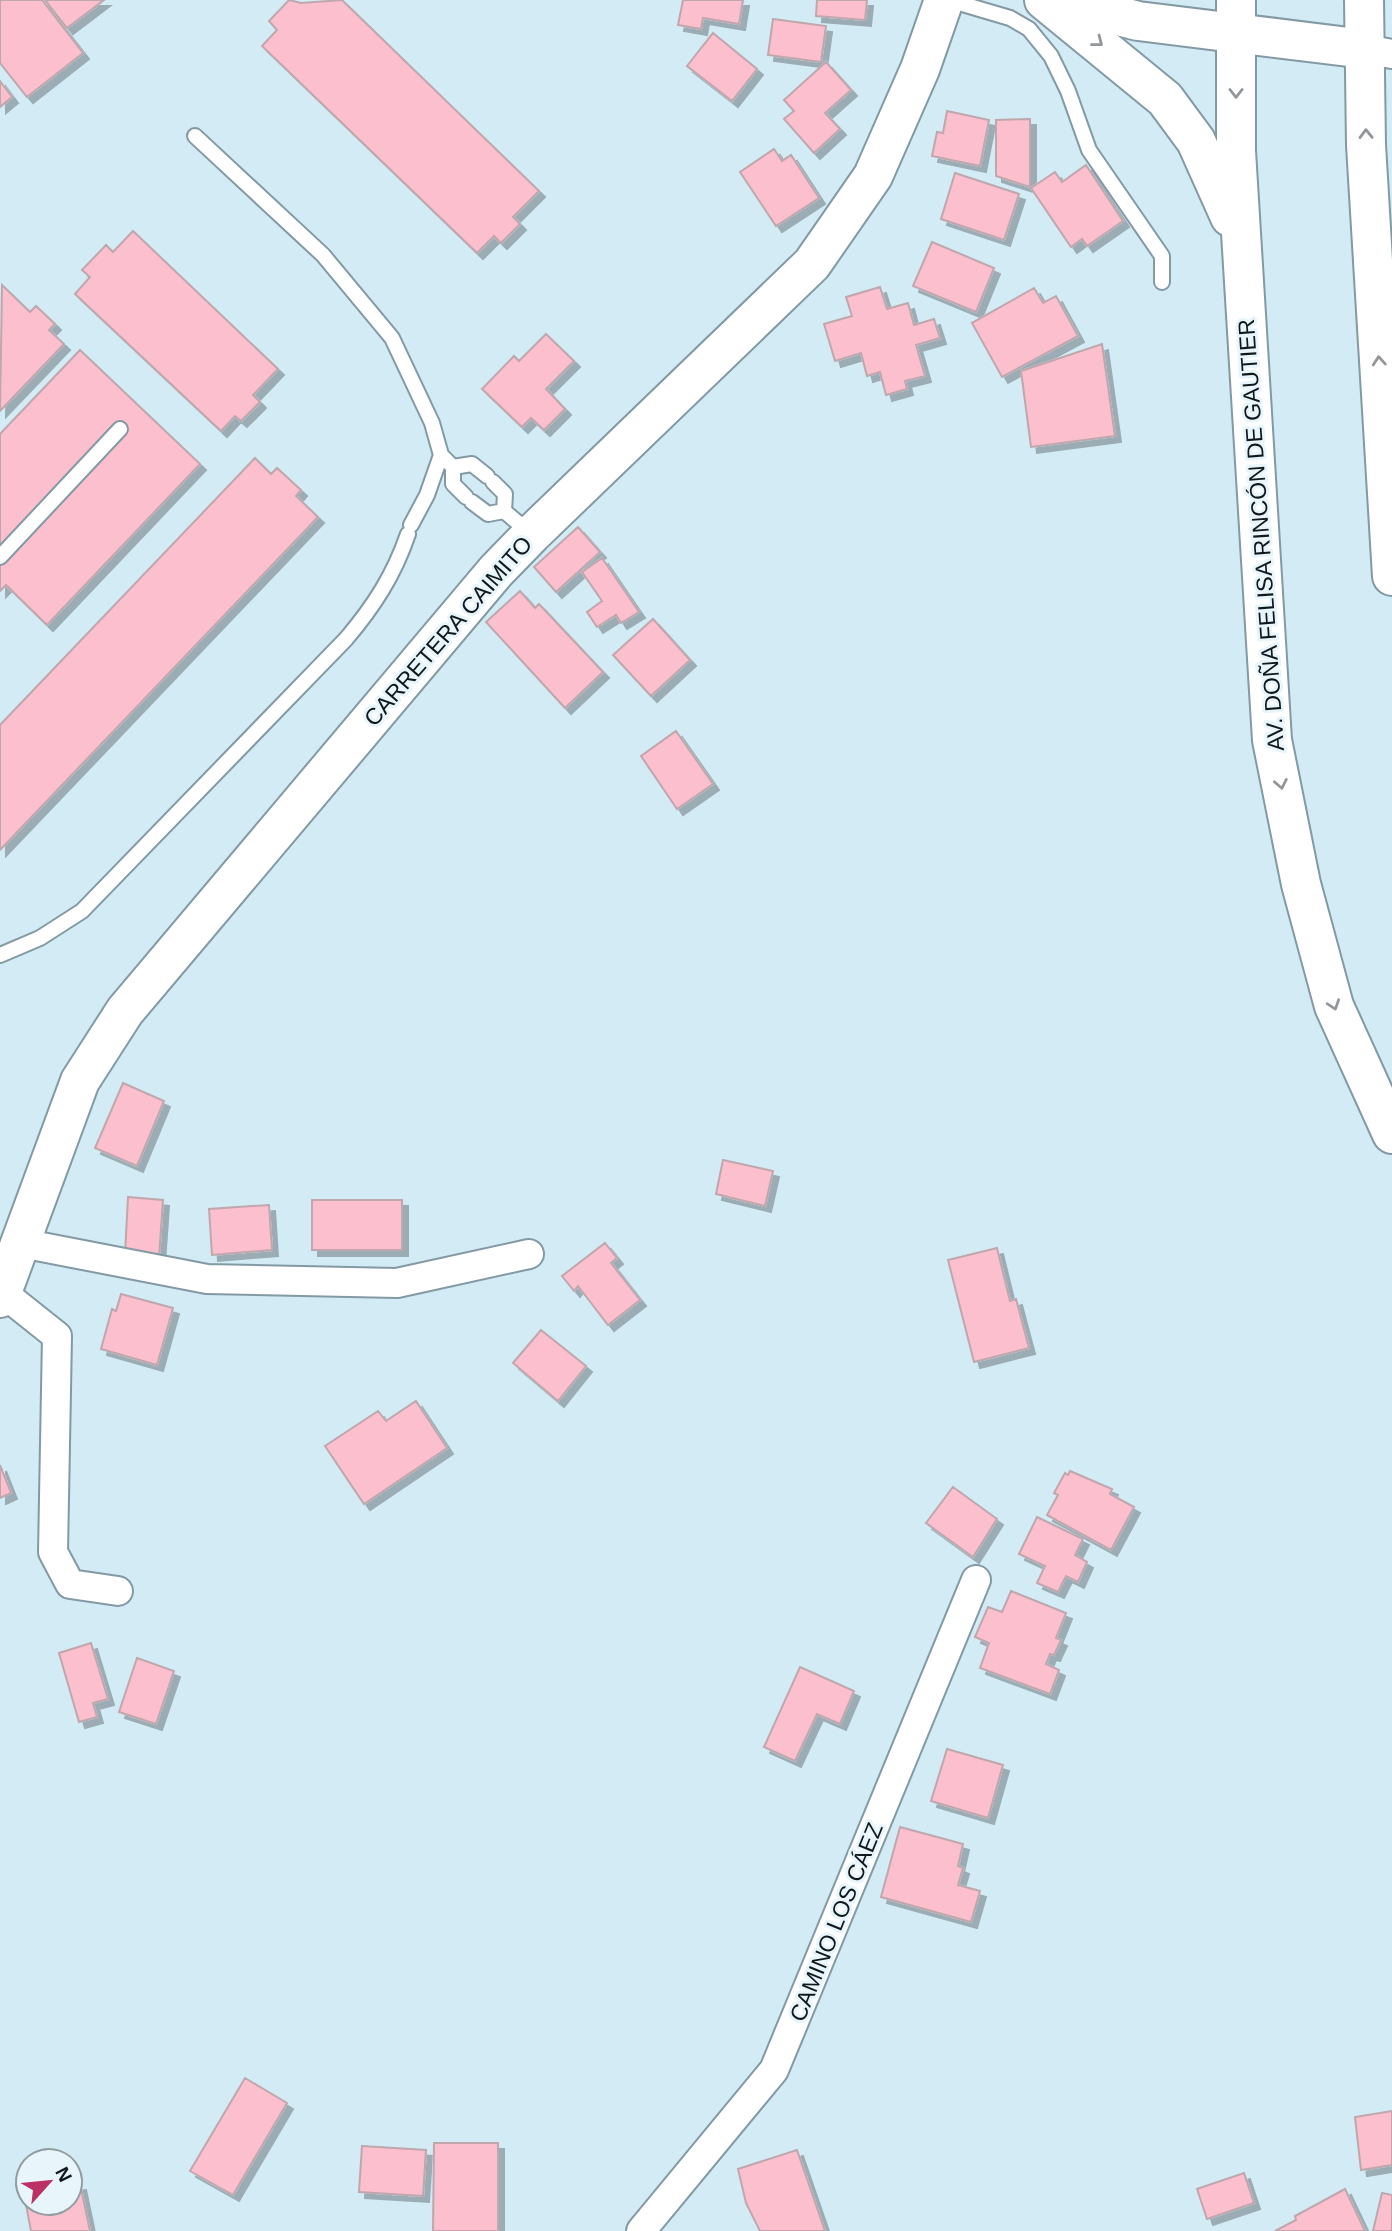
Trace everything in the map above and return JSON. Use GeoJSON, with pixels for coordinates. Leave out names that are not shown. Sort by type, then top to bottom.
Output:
{"type":"FeatureCollection","features":[{"type":"Feature","properties":{"kind":"main road","name":"CARRETERA CAIMITO"},"geometry":{"type":"LineString","coordinates":[[2,1296],[79,1081],[125,1011],[518,523],[812,264],[873,176],[947,0]]}},
{"type":"Feature","properties":{"kind":"main road"},"geometry":{"type":"LineString","coordinates":[[1044,0],[1165,99],[1196,141],[1214,178],[1241,250]]}},
{"type":"Feature","properties":{"kind":"main road"},"geometry":{"type":"LineString","coordinates":[[1056,0],[1138,21],[1236,17],[1379,52]]}},
{"type":"Feature","properties":{"kind":"main road"},"geometry":{"type":"LineString","coordinates":[[1364,0],[1379,52],[1370,212],[1392,576]]}},
{"type":"Feature","properties":{"kind":"main road","name":"AV. DOÑA FELISA RINCÓN DE GAUTIER"},"geometry":{"type":"LineString","coordinates":[[1236,17],[1236,151],[1272,740],[1301,884],[1334,1006],[1392,1134]]}},
{"type":"Feature","properties":{"kind":"street"},"geometry":{"type":"LineString","coordinates":[[21,1243],[207,1279],[397,1283],[529,1254]]}},
{"type":"Feature","properties":{"kind":"street"},"geometry":{"type":"LineString","coordinates":[[2,1296],[57,1336],[53,1552],[70,1584],[118,1591]]}},
{"type":"Feature","properties":{"kind":"street","name":"CAMINO LOS CÁEZ"},"geometry":{"type":"LineString","coordinates":[[641,2231],[774,2070],[976,1580]]}},
{"type":"Feature","properties":{"kind":"lane"},"geometry":{"type":"LineString","coordinates":[[947,0],[1010,18],[1029,29],[1051,56],[1068,91],[1088,150],[1162,257],[1162,282]]}},
{"type":"Feature","properties":{"kind":"lane"},"geometry":{"type":"LineString","coordinates":[[0,955],[40,938],[82,911],[318,668],[375,604],[397,566],[427,495],[440,455],[432,423],[392,338],[323,255],[195,136]]}},
{"type":"Feature","properties":{"kind":"lane"},"geometry":{"type":"LineString","coordinates":[[0,557],[120,429]]}},
{"type":"Feature","properties":{"kind":"lane"},"geometry":{"type":"LineString","coordinates":[[440,455],[453,467],[453,484],[469,499],[488,514],[518,523]]}},
{"type":"Feature","properties":{"kind":"lane"},"geometry":{"type":"LineString","coordinates":[[453,467],[472,464],[490,479],[505,494],[518,523]]}},
{"type":"Feature","properties":{"kind":"building"},"geometry":{"type":"Polygon","coordinates":[[[0,0],[42,0],[83,53],[27,97],[0,63],[0,0]]]}},
{"type":"Feature","properties":{"kind":"building"},"geometry":{"type":"Polygon","coordinates":[[[45,0],[104,0],[67,28],[45,0]]]}},
{"type":"Feature","properties":{"kind":"building"},"geometry":{"type":"Polygon","coordinates":[[[289,0],[301,3],[342,0],[539,191],[513,217],[520,224],[501,243],[494,236],[477,253],[262,46],[277,30],[269,21],[289,0]]]}},
{"type":"Feature","properties":{"kind":"building"},"geometry":{"type":"Polygon","coordinates":[[[683,0],[743,0],[739,24],[703,18],[701,29],[678,25],[683,0]]]}},
{"type":"Feature","properties":{"kind":"building"},"geometry":{"type":"Polygon","coordinates":[[[817,0],[867,0],[865,20],[816,16],[817,0]]]}},
{"type":"Feature","properties":{"kind":"building"},"geometry":{"type":"Polygon","coordinates":[[[773,19],[826,26],[821,62],[768,55],[773,19]]]}},
{"type":"Feature","properties":{"kind":"building"},"geometry":{"type":"Polygon","coordinates":[[[713,33],[757,69],[732,101],[687,66],[713,33]]]}},
{"type":"Feature","properties":{"kind":"building"},"geometry":{"type":"Polygon","coordinates":[[[826,62],[851,90],[825,113],[840,129],[814,153],[784,119],[794,111],[784,100],[826,62]]]}},
{"type":"Feature","properties":{"kind":"building"},"geometry":{"type":"Polygon","coordinates":[[[0,81],[12,97],[0,107],[0,81]]]}},
{"type":"Feature","properties":{"kind":"building"},"geometry":{"type":"Polygon","coordinates":[[[947,111],[989,120],[980,166],[932,156],[937,132],[943,133],[947,111]]]}},
{"type":"Feature","properties":{"kind":"building"},"geometry":{"type":"Polygon","coordinates":[[[1030,119],[1030,187],[996,176],[996,120],[1030,119]]]}},
{"type":"Feature","properties":{"kind":"building"},"geometry":{"type":"Polygon","coordinates":[[[774,149],[782,161],[791,155],[819,198],[776,226],[740,172],[774,149]]]}},
{"type":"Feature","properties":{"kind":"building"},"geometry":{"type":"Polygon","coordinates":[[[1086,165],[1123,221],[1087,246],[1082,239],[1071,247],[1031,188],[1055,172],[1062,182],[1086,165]]]}},
{"type":"Feature","properties":{"kind":"building"},"geometry":{"type":"Polygon","coordinates":[[[955,173],[1019,194],[1004,240],[941,219],[955,173]]]}},
{"type":"Feature","properties":{"kind":"building"},"geometry":{"type":"Polygon","coordinates":[[[133,231],[278,369],[253,395],[260,402],[241,421],[235,416],[221,431],[75,294],[90,277],[82,270],[106,245],[113,252],[133,231]]]}},
{"type":"Feature","properties":{"kind":"building"},"geometry":{"type":"Polygon","coordinates":[[[932,242],[994,268],[976,312],[913,286],[932,242]]]}},
{"type":"Feature","properties":{"kind":"building"},"geometry":{"type":"Polygon","coordinates":[[[2,285],[30,312],[36,306],[55,324],[49,330],[64,344],[0,411],[2,285]]]}},
{"type":"Feature","properties":{"kind":"building"},"geometry":{"type":"Polygon","coordinates":[[[880,287],[887,309],[908,303],[914,325],[934,319],[940,338],[916,345],[925,376],[905,381],[907,389],[886,395],[880,372],[867,376],[861,353],[835,361],[824,324],[852,316],[846,297],[880,287]]]}},
{"type":"Feature","properties":{"kind":"building"},"geometry":{"type":"Polygon","coordinates":[[[1034,288],[1043,303],[1056,296],[1078,336],[1002,377],[972,323],[1034,288]]]}},
{"type":"Feature","properties":{"kind":"building"},"geometry":{"type":"Polygon","coordinates":[[[546,334],[574,361],[546,389],[565,409],[544,430],[531,418],[522,427],[482,389],[514,356],[519,361],[546,334]]]}},
{"type":"Feature","properties":{"kind":"building"},"geometry":{"type":"Polygon","coordinates":[[[1102,344],[1115,436],[1031,447],[1021,371],[1102,344]]]}},
{"type":"Feature","properties":{"kind":"building"},"geometry":{"type":"Polygon","coordinates":[[[80,350],[200,464],[47,625],[6,585],[0,591],[0,434],[80,350]]]}},
{"type":"Feature","properties":{"kind":"building"},"geometry":{"type":"Polygon","coordinates":[[[255,458],[271,474],[277,468],[301,490],[296,496],[318,517],[0,850],[0,725],[255,458]]]}},
{"type":"Feature","properties":{"kind":"building"},"geometry":{"type":"Polygon","coordinates":[[[578,527],[600,552],[556,592],[534,567],[578,527]]]}},
{"type":"Feature","properties":{"kind":"building"},"geometry":{"type":"Polygon","coordinates":[[[602,558],[639,612],[621,623],[616,615],[597,627],[587,612],[602,601],[582,572],[602,558]]]}},
{"type":"Feature","properties":{"kind":"building"},"geometry":{"type":"Polygon","coordinates":[[[520,591],[535,608],[539,604],[603,672],[565,708],[486,622],[520,591]]]}},
{"type":"Feature","properties":{"kind":"building"},"geometry":{"type":"Polygon","coordinates":[[[653,619],[690,660],[651,696],[613,655],[653,619]]]}},
{"type":"Feature","properties":{"kind":"building"},"geometry":{"type":"Polygon","coordinates":[[[676,731],[713,784],[677,809],[641,756],[676,731]]]}},
{"type":"Feature","properties":{"kind":"building"},"geometry":{"type":"Polygon","coordinates":[[[123,1083],[164,1101],[137,1166],[95,1148],[123,1083]]]}},
{"type":"Feature","properties":{"kind":"building"},"geometry":{"type":"Polygon","coordinates":[[[723,1160],[773,1171],[765,1206],[716,1194],[723,1160]]]}},
{"type":"Feature","properties":{"kind":"building"},"geometry":{"type":"Polygon","coordinates":[[[128,1197],[163,1200],[159,1257],[125,1254],[128,1197]]]}},
{"type":"Feature","properties":{"kind":"building"},"geometry":{"type":"Polygon","coordinates":[[[312,1200],[402,1200],[402,1250],[312,1250],[312,1200]]]}},
{"type":"Feature","properties":{"kind":"building"},"geometry":{"type":"Polygon","coordinates":[[[269,1205],[272,1250],[212,1255],[209,1209],[269,1205]]]}},
{"type":"Feature","properties":{"kind":"building"},"geometry":{"type":"Polygon","coordinates":[[[605,1243],[617,1258],[611,1263],[640,1300],[608,1325],[578,1286],[574,1291],[562,1276],[605,1243]]]}},
{"type":"Feature","properties":{"kind":"building"},"geometry":{"type":"Polygon","coordinates":[[[997,1248],[1010,1301],[1016,1299],[1029,1348],[974,1362],[948,1260],[997,1248]]]}},
{"type":"Feature","properties":{"kind":"building"},"geometry":{"type":"Polygon","coordinates":[[[121,1294],[173,1308],[157,1365],[101,1349],[112,1309],[116,1311],[121,1294]]]}},
{"type":"Feature","properties":{"kind":"building"},"geometry":{"type":"Polygon","coordinates":[[[541,1330],[586,1366],[558,1401],[513,1363],[541,1330]]]}},
{"type":"Feature","properties":{"kind":"building"},"geometry":{"type":"Polygon","coordinates":[[[416,1401],[447,1448],[364,1504],[325,1446],[378,1411],[386,1421],[416,1401]]]}},
{"type":"Feature","properties":{"kind":"building"},"geometry":{"type":"Polygon","coordinates":[[[0,1465],[11,1493],[0,1498],[0,1465]]]}},
{"type":"Feature","properties":{"kind":"building"},"geometry":{"type":"Polygon","coordinates":[[[1070,1471],[1112,1489],[1110,1494],[1134,1507],[1111,1550],[1047,1515],[1058,1495],[1054,1493],[1065,1473],[1068,1475],[1070,1471]]]}},
{"type":"Feature","properties":{"kind":"building"},"geometry":{"type":"Polygon","coordinates":[[[953,1487],[997,1519],[973,1557],[926,1523],[953,1487]]]}},
{"type":"Feature","properties":{"kind":"building"},"geometry":{"type":"Polygon","coordinates":[[[1037,1517],[1083,1539],[1075,1555],[1087,1562],[1078,1582],[1066,1576],[1058,1592],[1037,1583],[1045,1566],[1019,1554],[1037,1517]]]}},
{"type":"Feature","properties":{"kind":"building"},"geometry":{"type":"Polygon","coordinates":[[[1011,1591],[1066,1613],[1056,1638],[1061,1640],[1046,1664],[1059,1670],[1050,1694],[980,1668],[989,1643],[975,1637],[988,1607],[1002,1612],[1011,1591]]]}},
{"type":"Feature","properties":{"kind":"building"},"geometry":{"type":"Polygon","coordinates":[[[91,1643],[108,1699],[93,1703],[97,1717],[79,1722],[59,1653],[91,1643]]]}},
{"type":"Feature","properties":{"kind":"building"},"geometry":{"type":"Polygon","coordinates":[[[137,1658],[174,1671],[156,1724],[119,1712],[137,1658]]]}},
{"type":"Feature","properties":{"kind":"building"},"geometry":{"type":"Polygon","coordinates":[[[800,1667],[854,1691],[840,1724],[817,1714],[795,1761],[764,1747],[800,1667]]]}},
{"type":"Feature","properties":{"kind":"building"},"geometry":{"type":"Polygon","coordinates":[[[947,1749],[1003,1765],[988,1818],[931,1801],[947,1749]]]}},
{"type":"Feature","properties":{"kind":"building"},"geometry":{"type":"Polygon","coordinates":[[[900,1827],[963,1844],[958,1866],[963,1868],[958,1885],[980,1891],[971,1922],[881,1897],[900,1827]]]}},
{"type":"Feature","properties":{"kind":"building"},"geometry":{"type":"Polygon","coordinates":[[[245,2078],[287,2103],[233,2195],[190,2171],[245,2078]]]}},
{"type":"Feature","properties":{"kind":"building"},"geometry":{"type":"Polygon","coordinates":[[[1392,2111],[1392,2165],[1361,2170],[1355,2117],[1392,2111]]]}},
{"type":"Feature","properties":{"kind":"building"},"geometry":{"type":"Polygon","coordinates":[[[434,2143],[498,2143],[498,2231],[433,2231],[434,2143]]]}},
{"type":"Feature","properties":{"kind":"building"},"geometry":{"type":"Polygon","coordinates":[[[362,2146],[426,2150],[423,2196],[359,2192],[362,2146]]]}},
{"type":"Feature","properties":{"kind":"building"},"geometry":{"type":"Polygon","coordinates":[[[797,2150],[825,2231],[760,2231],[746,2203],[738,2169],[797,2150]]]}},
{"type":"Feature","properties":{"kind":"building"},"geometry":{"type":"Polygon","coordinates":[[[1244,2173],[1254,2203],[1207,2219],[1197,2189],[1244,2173]]]}},
{"type":"Feature","properties":{"kind":"building"},"geometry":{"type":"Polygon","coordinates":[[[1345,2189],[1365,2231],[1275,2231],[1296,2220],[1295,2216],[1345,2189]]]}},
{"type":"Feature","properties":{"kind":"building"},"geometry":{"type":"Polygon","coordinates":[[[1382,2193],[1392,2195],[1392,2231],[1373,2231],[1382,2193]]]}},
{"type":"Feature","properties":{"kind":"building"},"geometry":{"type":"Polygon","coordinates":[[[84,2203],[90,2231],[31,2231],[28,2217],[84,2217],[84,2203]]]}}]}
